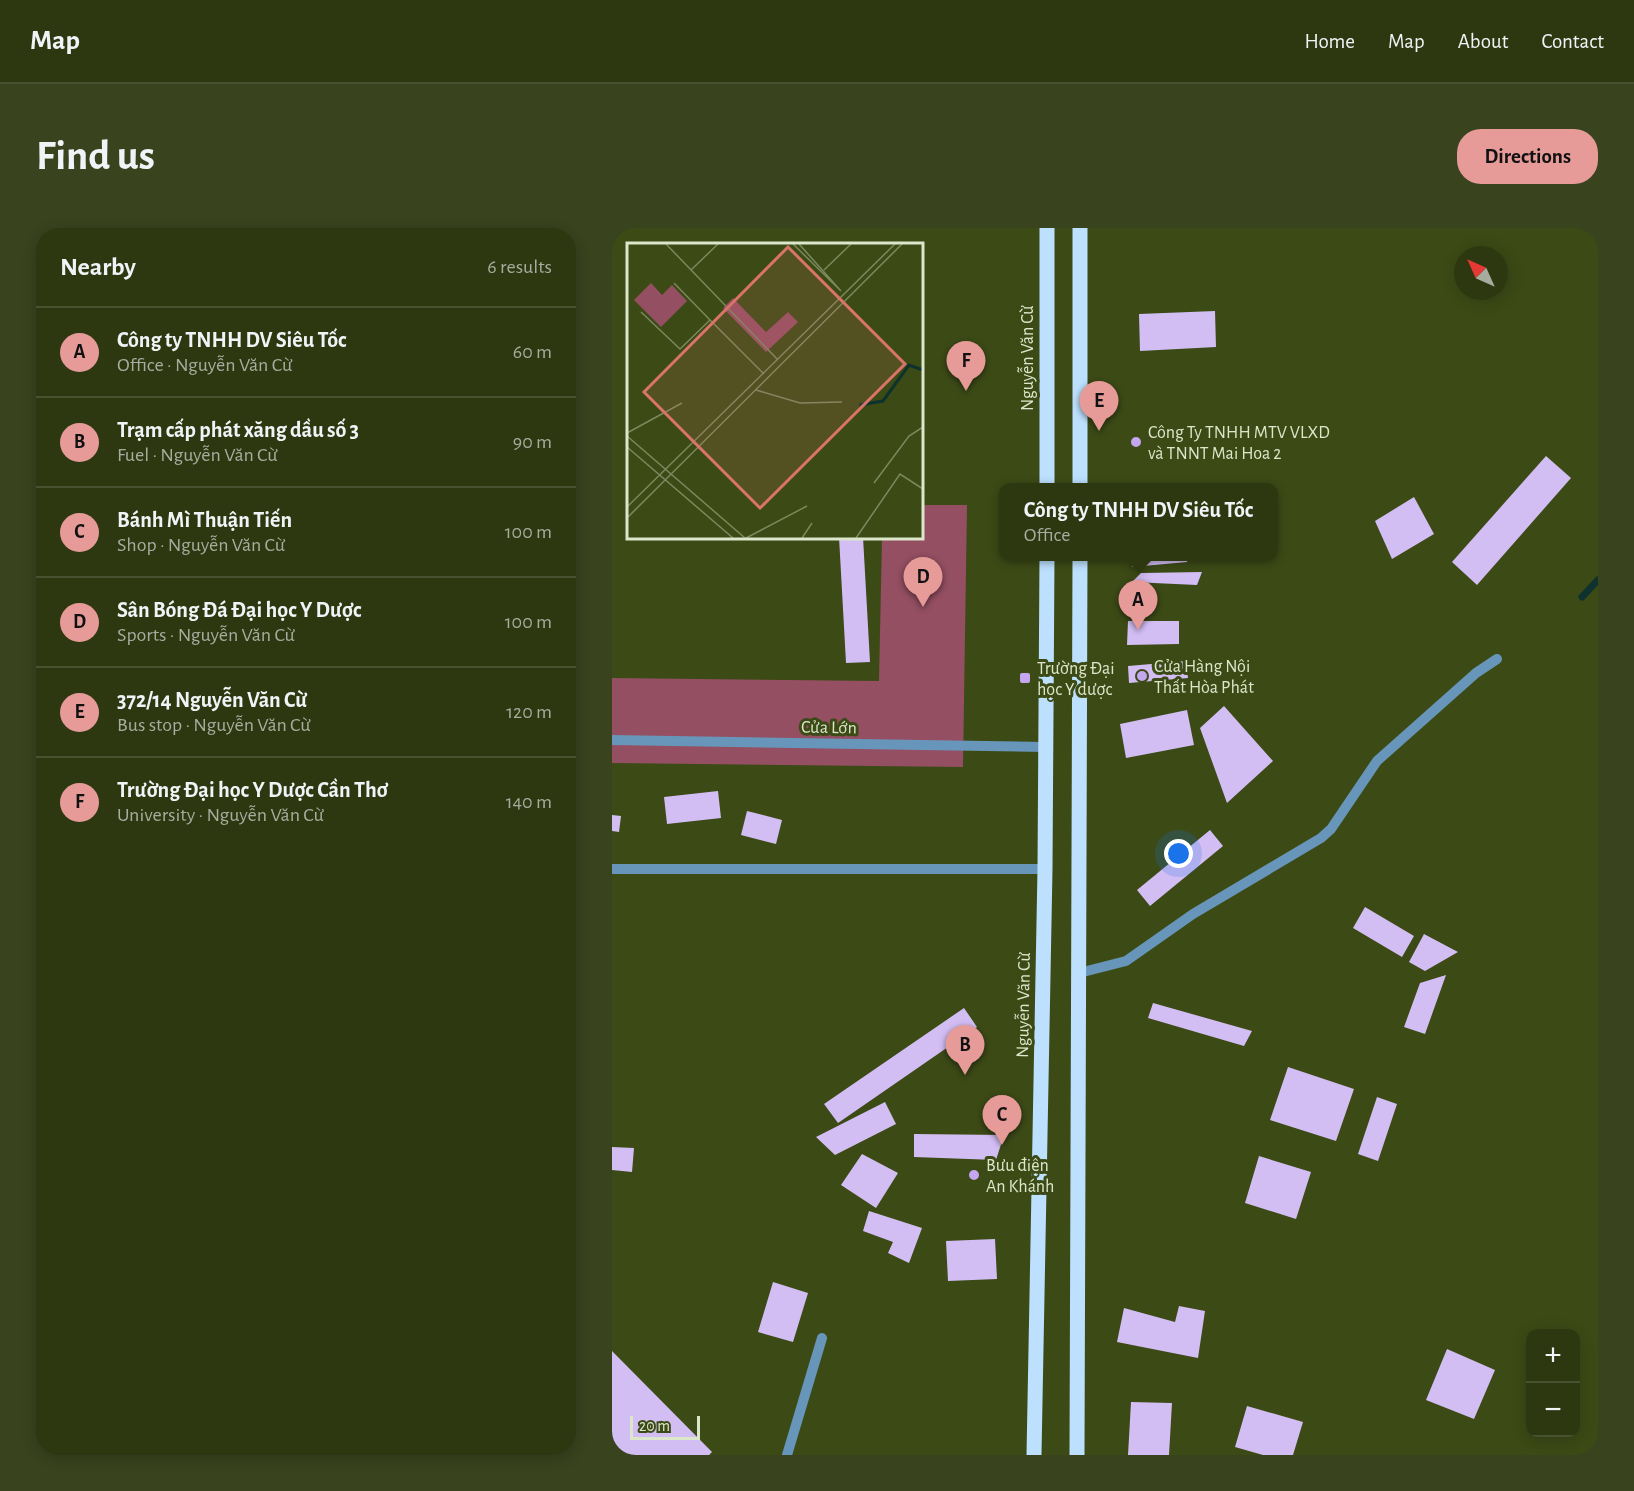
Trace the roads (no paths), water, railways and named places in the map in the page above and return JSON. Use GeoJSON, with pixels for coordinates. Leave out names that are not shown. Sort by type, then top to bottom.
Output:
{"type":"FeatureCollection","features":[{"type":"Feature","properties":{"kind":"main road","name":"Nguyễn Văn Cừ"},"geometry":{"type":"LineString","coordinates":[[1047,228],[1047,483]]}},
{"type":"Feature","properties":{"kind":"main road"},"geometry":{"type":"LineString","coordinates":[[1080,228],[1080,483]]}},
{"type":"Feature","properties":{"kind":"main road","name":"Nguyễn Văn Cừ"},"geometry":{"type":"LineString","coordinates":[[1034,1455],[1045,869],[1047,561]]}},
{"type":"Feature","properties":{"kind":"main road"},"geometry":{"type":"LineString","coordinates":[[1077,1455],[1080,561]]}},
{"type":"Feature","properties":{"kind":"street"},"geometry":{"type":"LineString","coordinates":[[1079,973],[1126,961],[1193,914],[1321,838],[1331,829],[1377,761],[1476,673],[1497,659]]}},
{"type":"Feature","properties":{"kind":"street","name":"Cửa Lớn"},"geometry":{"type":"LineString","coordinates":[[612,740],[1046,747]]}},
{"type":"Feature","properties":{"kind":"street"},"geometry":{"type":"LineString","coordinates":[[612,869],[1045,869]]}},
{"type":"Feature","properties":{"kind":"street"},"geometry":{"type":"LineString","coordinates":[[787,1455],[822,1338]]}},
{"type":"Feature","properties":{"kind":"waterway"},"geometry":{"type":"LineString","coordinates":[[1582,597],[1598,580]]}},
{"type":"Feature","properties":{"kind":"place","name":"Trường Đại học Y Dược Cần Thơ"},"geometry":{"type":"Point","coordinates":[966,391]}},
{"type":"Feature","properties":{"kind":"place","name":"372/14 Nguyễn Văn Cừ"},"geometry":{"type":"Point","coordinates":[1099,431]}},
{"type":"Feature","properties":{"kind":"place","name":"Công Ty TNHH MTV VLXD và TNNT Mai Hoa 2"},"geometry":{"type":"Point","coordinates":[1136,442]}},
{"type":"Feature","properties":{"kind":"place","name":"Sân Bóng Đá Đại học Y Dược"},"geometry":{"type":"Point","coordinates":[923,607]}},
{"type":"Feature","properties":{"kind":"place","name":"Công ty TNHH DV Siêu Tốc"},"geometry":{"type":"Point","coordinates":[1138,630]}},
{"type":"Feature","properties":{"kind":"place","name":"Cửa Hàng Nội Thất Hòa Phát"},"geometry":{"type":"Point","coordinates":[1142,676]}},
{"type":"Feature","properties":{"kind":"place","name":"Trường Đại học Y dược"},"geometry":{"type":"Point","coordinates":[1025,678]}},
{"type":"Feature","properties":{"kind":"place","name":"Trạm cấp phát xăng dầu số 3"},"geometry":{"type":"Point","coordinates":[965,1075]}},
{"type":"Feature","properties":{"kind":"place","name":"Bánh Mì Thuận Tiến"},"geometry":{"type":"Point","coordinates":[1002,1145]}},
{"type":"Feature","properties":{"kind":"place","name":"Bưu điện An Khánh"},"geometry":{"type":"Point","coordinates":[974,1175]}}]}
